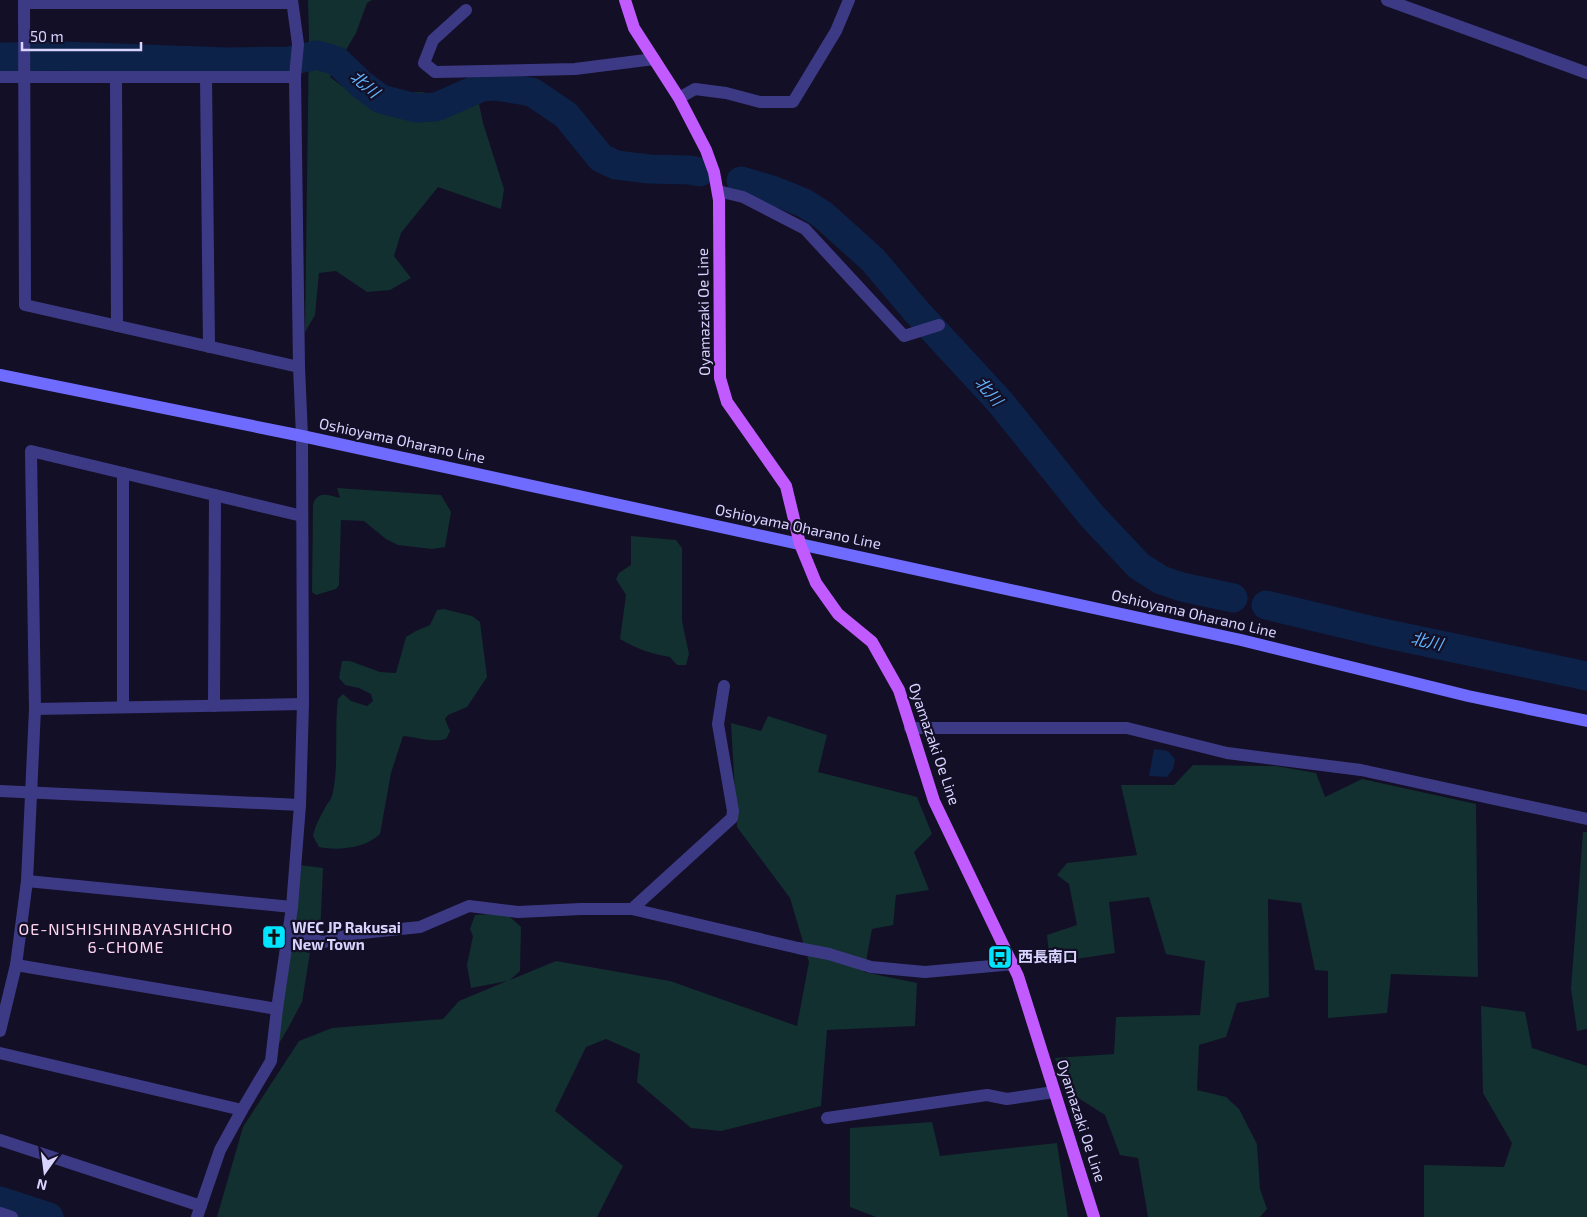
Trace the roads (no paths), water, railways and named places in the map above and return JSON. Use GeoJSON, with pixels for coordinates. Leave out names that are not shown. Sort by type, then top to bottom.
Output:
{"type":"FeatureCollection","features":[{"type":"Feature","properties":{"kind":"main road","name":"Oyamazaki Oe Line"},"geometry":{"type":"LineString","coordinates":[[625,0],[634,28],[679,98],[706,150],[714,172],[719,200],[720,378],[727,402],[786,486],[800,544],[816,583],[838,614],[872,642],[899,690],[934,800],[1014,964],[1094,1217]]}},
{"type":"Feature","properties":{"kind":"main road","name":"Oshioyama Oharano Line"},"geometry":{"type":"LineString","coordinates":[[0,375],[302,436],[1241,640],[1468,696],[1587,721]]}},
{"type":"Feature","properties":{"kind":"street"},"geometry":{"type":"LineString","coordinates":[[679,98],[695,89],[726,92],[760,102],[794,102],[836,31],[849,0]]}},
{"type":"Feature","properties":{"kind":"street"},"geometry":{"type":"LineString","coordinates":[[1387,0],[1587,73]]}},
{"type":"Feature","properties":{"kind":"street"},"geometry":{"type":"LineString","coordinates":[[0,1140],[199,1211],[220,1150],[271,1061],[292,907],[300,805],[303,704],[302,436],[299,367],[295,77],[298,44],[292,2],[24,1],[25,305],[299,367]]}},
{"type":"Feature","properties":{"kind":"street"},"geometry":{"type":"LineString","coordinates":[[466,10],[433,40],[424,63],[435,72],[575,69],[654,59]]}},
{"type":"Feature","properties":{"kind":"street"},"geometry":{"type":"LineString","coordinates":[[0,77],[295,77]]}},
{"type":"Feature","properties":{"kind":"street"},"geometry":{"type":"LineString","coordinates":[[116,77],[117,326]]}},
{"type":"Feature","properties":{"kind":"street"},"geometry":{"type":"LineString","coordinates":[[206,77],[209,347]]}},
{"type":"Feature","properties":{"kind":"street"},"geometry":{"type":"LineString","coordinates":[[718,191],[743,197],[805,229],[904,336],[939,325]]}},
{"type":"Feature","properties":{"kind":"street"},"geometry":{"type":"LineString","coordinates":[[0,1031],[16,965],[27,881],[35,709],[31,451],[302,516]]}},
{"type":"Feature","properties":{"kind":"street"},"geometry":{"type":"LineString","coordinates":[[122,707],[123,473]]}},
{"type":"Feature","properties":{"kind":"street"},"geometry":{"type":"LineString","coordinates":[[214,706],[215,495]]}},
{"type":"Feature","properties":{"kind":"street"},"geometry":{"type":"LineString","coordinates":[[632,909],[732,818],[733,811],[718,724],[724,686]]}},
{"type":"Feature","properties":{"kind":"street"},"geometry":{"type":"LineString","coordinates":[[35,709],[303,704]]}},
{"type":"Feature","properties":{"kind":"street"},"geometry":{"type":"LineString","coordinates":[[910,728],[1127,728],[1227,753],[1361,770],[1587,819]]}},
{"type":"Feature","properties":{"kind":"street"},"geometry":{"type":"LineString","coordinates":[[0,791],[300,805]]}},
{"type":"Feature","properties":{"kind":"street"},"geometry":{"type":"LineString","coordinates":[[27,881],[292,907]]}},
{"type":"Feature","properties":{"kind":"street"},"geometry":{"type":"LineString","coordinates":[[288,936],[324,942],[352,934],[420,927],[469,906],[518,912],[632,909],[829,954],[871,967],[926,972],[1014,964]]}},
{"type":"Feature","properties":{"kind":"street"},"geometry":{"type":"LineString","coordinates":[[16,965],[277,1009]]}},
{"type":"Feature","properties":{"kind":"street"},"geometry":{"type":"LineString","coordinates":[[0,1053],[242,1110]]}},
{"type":"Feature","properties":{"kind":"street"},"geometry":{"type":"LineString","coordinates":[[826,1118],[987,1095],[1007,1099],[1054,1092]]}},
{"type":"Feature","properties":{"kind":"street"},"geometry":{"type":"LineString","coordinates":[[0,1213],[12,1217]]}},
{"type":"Feature","properties":{"kind":"water"},"geometry":{"type":"Polygon","coordinates":[[[1154,749],[1168,751],[1175,759],[1173,769],[1167,777],[1149,776],[1154,749]]]}},
{"type":"Feature","properties":{"kind":"waterway","name":"北川"},"geometry":{"type":"LineString","coordinates":[[0,57],[62,56],[228,62],[289,61],[317,55],[337,61],[362,85],[381,99],[416,108],[436,107],[482,87],[496,86],[532,92],[566,115],[601,158],[616,165],[700,172]]}},
{"type":"Feature","properties":{"kind":"waterway","name":"北川"},"geometry":{"type":"LineString","coordinates":[[741,181],[772,190],[804,203],[823,215],[873,260],[916,311],[1000,402],[1091,515],[1139,566],[1161,580],[1182,587],[1233,598]]}},
{"type":"Feature","properties":{"kind":"waterway","name":"北川"},"geometry":{"type":"LineString","coordinates":[[1266,605],[1378,632],[1587,676]]}},
{"type":"Feature","properties":{"kind":"waterway"},"geometry":{"type":"LineString","coordinates":[[0,1201],[49,1217]]}},
{"type":"Feature","properties":{"kind":"place","name":"WEC JP Rakusai New Town"},"geometry":{"type":"Point","coordinates":[274,937]}},
{"type":"Feature","properties":{"kind":"place","name":"西長南口"},"geometry":{"type":"Point","coordinates":[1000,957]}},
{"type":"Feature","properties":{"kind":"district","name":"OE-NISHISHINBAYASHICHO 6-CHOME"},"geometry":{"type":"Point","coordinates":[126,938]}}]}
